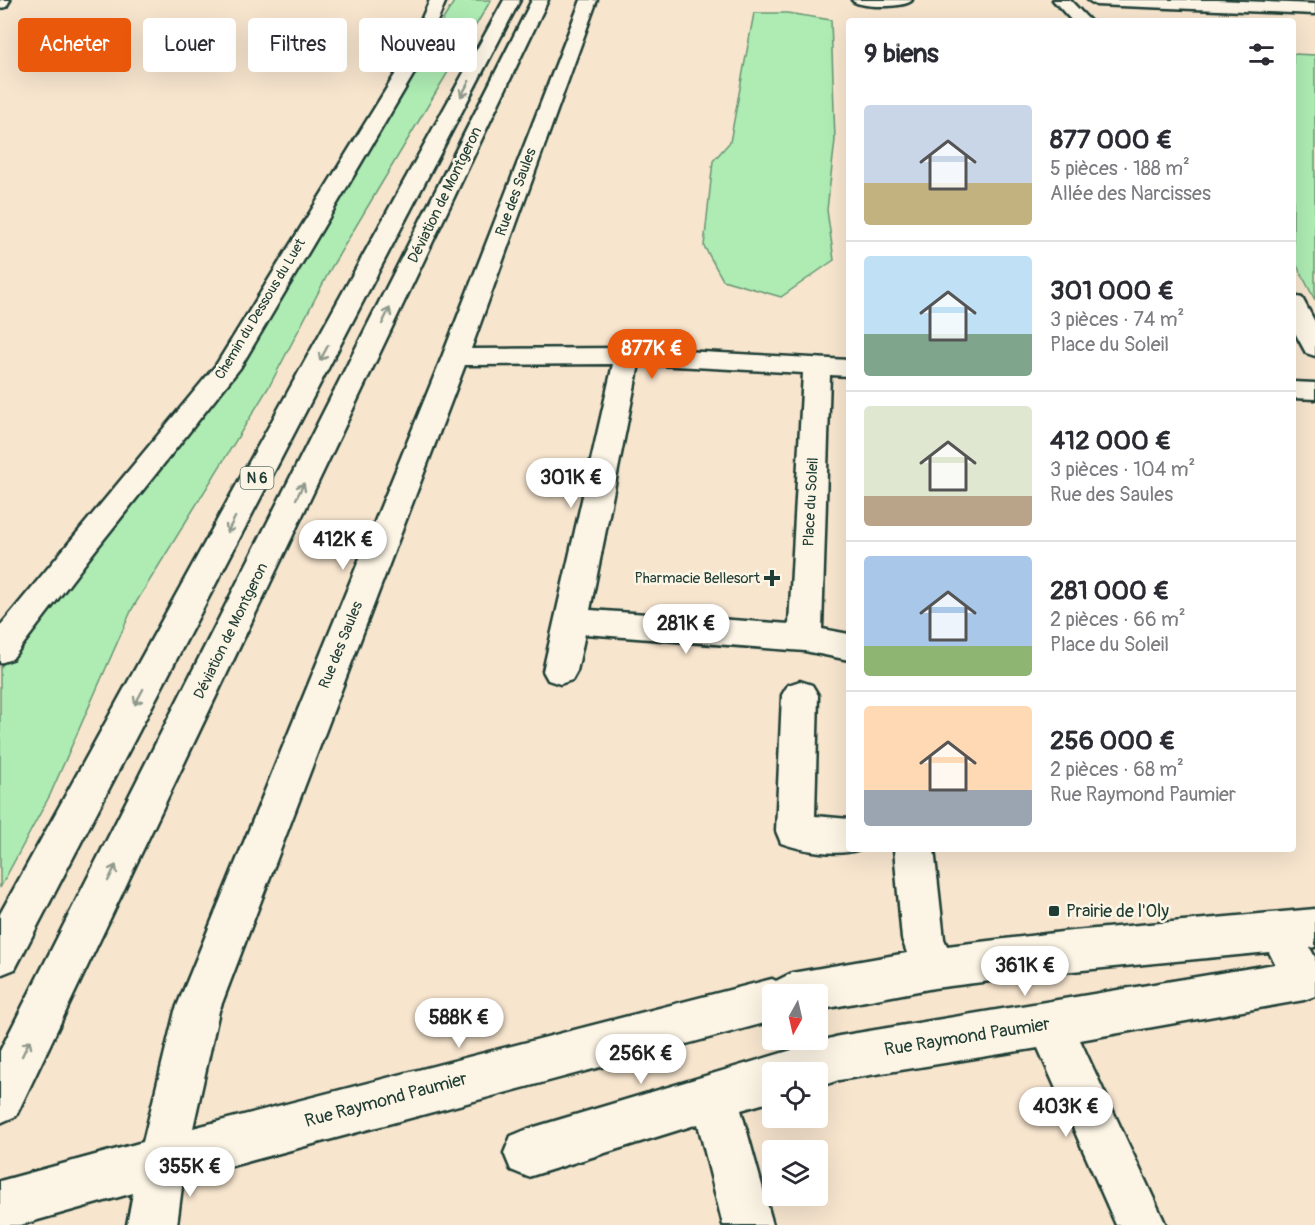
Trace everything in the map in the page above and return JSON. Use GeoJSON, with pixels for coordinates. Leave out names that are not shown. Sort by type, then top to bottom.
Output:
{"type":"FeatureCollection","features":[{"type":"Feature","properties":{"kind":"street","name":"Chemin du Dessous du Luet"},"geometry":{"type":"LineString","coordinates":[[0,650],[82,545],[227,368],[410,65],[438,0]]}},
{"type":"Feature","properties":{"kind":"street","name":"Déviation de Montgeron"},"geometry":{"type":"LineString","coordinates":[[0,955],[513,0]]}},
{"type":"Feature","properties":{"kind":"street","name":"Déviation de Montgeron"},"geometry":{"type":"LineString","coordinates":[[0,1100],[540,0]]}},
{"type":"Feature","properties":{"kind":"street","name":"Rue des Saules"},"geometry":{"type":"LineString","coordinates":[[152,1225],[162,1161],[197,1011],[455,357],[589,0]]}},
{"type":"Feature","properties":{"kind":"street"},"geometry":{"type":"LineString","coordinates":[[860,0],[904,0]]}},
{"type":"Feature","properties":{"kind":"street"},"geometry":{"type":"LineString","coordinates":[[1061,0],[1078,18]]}},
{"type":"Feature","properties":{"kind":"street"},"geometry":{"type":"LineString","coordinates":[[1096,0],[1315,9]]}},
{"type":"Feature","properties":{"kind":"street"},"geometry":{"type":"LineString","coordinates":[[1297,317],[1315,348]]}},
{"type":"Feature","properties":{"kind":"street"},"geometry":{"type":"LineString","coordinates":[[455,357],[628,356],[846,368]]}},
{"type":"Feature","properties":{"kind":"street"},"geometry":{"type":"LineString","coordinates":[[560,671],[628,356]]}},
{"type":"Feature","properties":{"kind":"street","name":"Place du Soleil"},"geometry":{"type":"LineString","coordinates":[[805,638],[817,366]]}},
{"type":"Feature","properties":{"kind":"street"},"geometry":{"type":"LineString","coordinates":[[1296,390],[1315,391]]}},
{"type":"Feature","properties":{"kind":"street"},"geometry":{"type":"LineString","coordinates":[[571,621],[805,638],[846,645]]}},
{"type":"Feature","properties":{"kind":"street"},"geometry":{"type":"LineString","coordinates":[[800,695],[795,831],[846,836]]}},
{"type":"Feature","properties":{"kind":"street"},"geometry":{"type":"LineString","coordinates":[[914,852],[923,939],[934,968]]}},
{"type":"Feature","properties":{"kind":"street","name":"Rue Raymond Paumier"},"geometry":{"type":"LineString","coordinates":[[825,1062],[1310,982],[1298,929],[1062,951],[934,968],[828,987]]}},
{"type":"Feature","properties":{"kind":"street","name":"Rue Raymond Paumier"},"geometry":{"type":"LineString","coordinates":[[0,1206],[762,1003]]}},
{"type":"Feature","properties":{"kind":"street"},"geometry":{"type":"LineString","coordinates":[[1050,1024],[1141,1225]]}},
{"type":"Feature","properties":{"kind":"street"},"geometry":{"type":"LineString","coordinates":[[528,1153],[762,1081]]}},
{"type":"Feature","properties":{"kind":"street"},"geometry":{"type":"LineString","coordinates":[[714,1096],[748,1225]]}},
{"type":"Feature","properties":{"kind":"green space"},"geometry":{"type":"Polygon","coordinates":[[[455,0],[491,0],[477,23],[477,18],[444,18],[455,0]]]}},
{"type":"Feature","properties":{"kind":"green space"},"geometry":{"type":"Polygon","coordinates":[[[754,13],[787,13],[831,20],[835,140],[827,210],[834,260],[781,297],[723,280],[704,246],[713,161],[730,142],[754,13]]]}},
{"type":"Feature","properties":{"kind":"green space"},"geometry":{"type":"Polygon","coordinates":[[[1296,54],[1315,55],[1315,300],[1296,264],[1296,54]]]}},
{"type":"Feature","properties":{"kind":"green space"},"geometry":{"type":"Polygon","coordinates":[[[411,72],[448,72],[331,268],[270,385],[132,609],[50,795],[0,888],[0,668],[202,412],[411,72]]]}},
{"type":"Feature","properties":{"kind":"place","name":"Pharmacie Bellesort"},"geometry":{"type":"Point","coordinates":[772,578]}},
{"type":"Feature","properties":{"kind":"place","name":"Prairie de l'Oly"},"geometry":{"type":"Point","coordinates":[1054,911]}}]}
